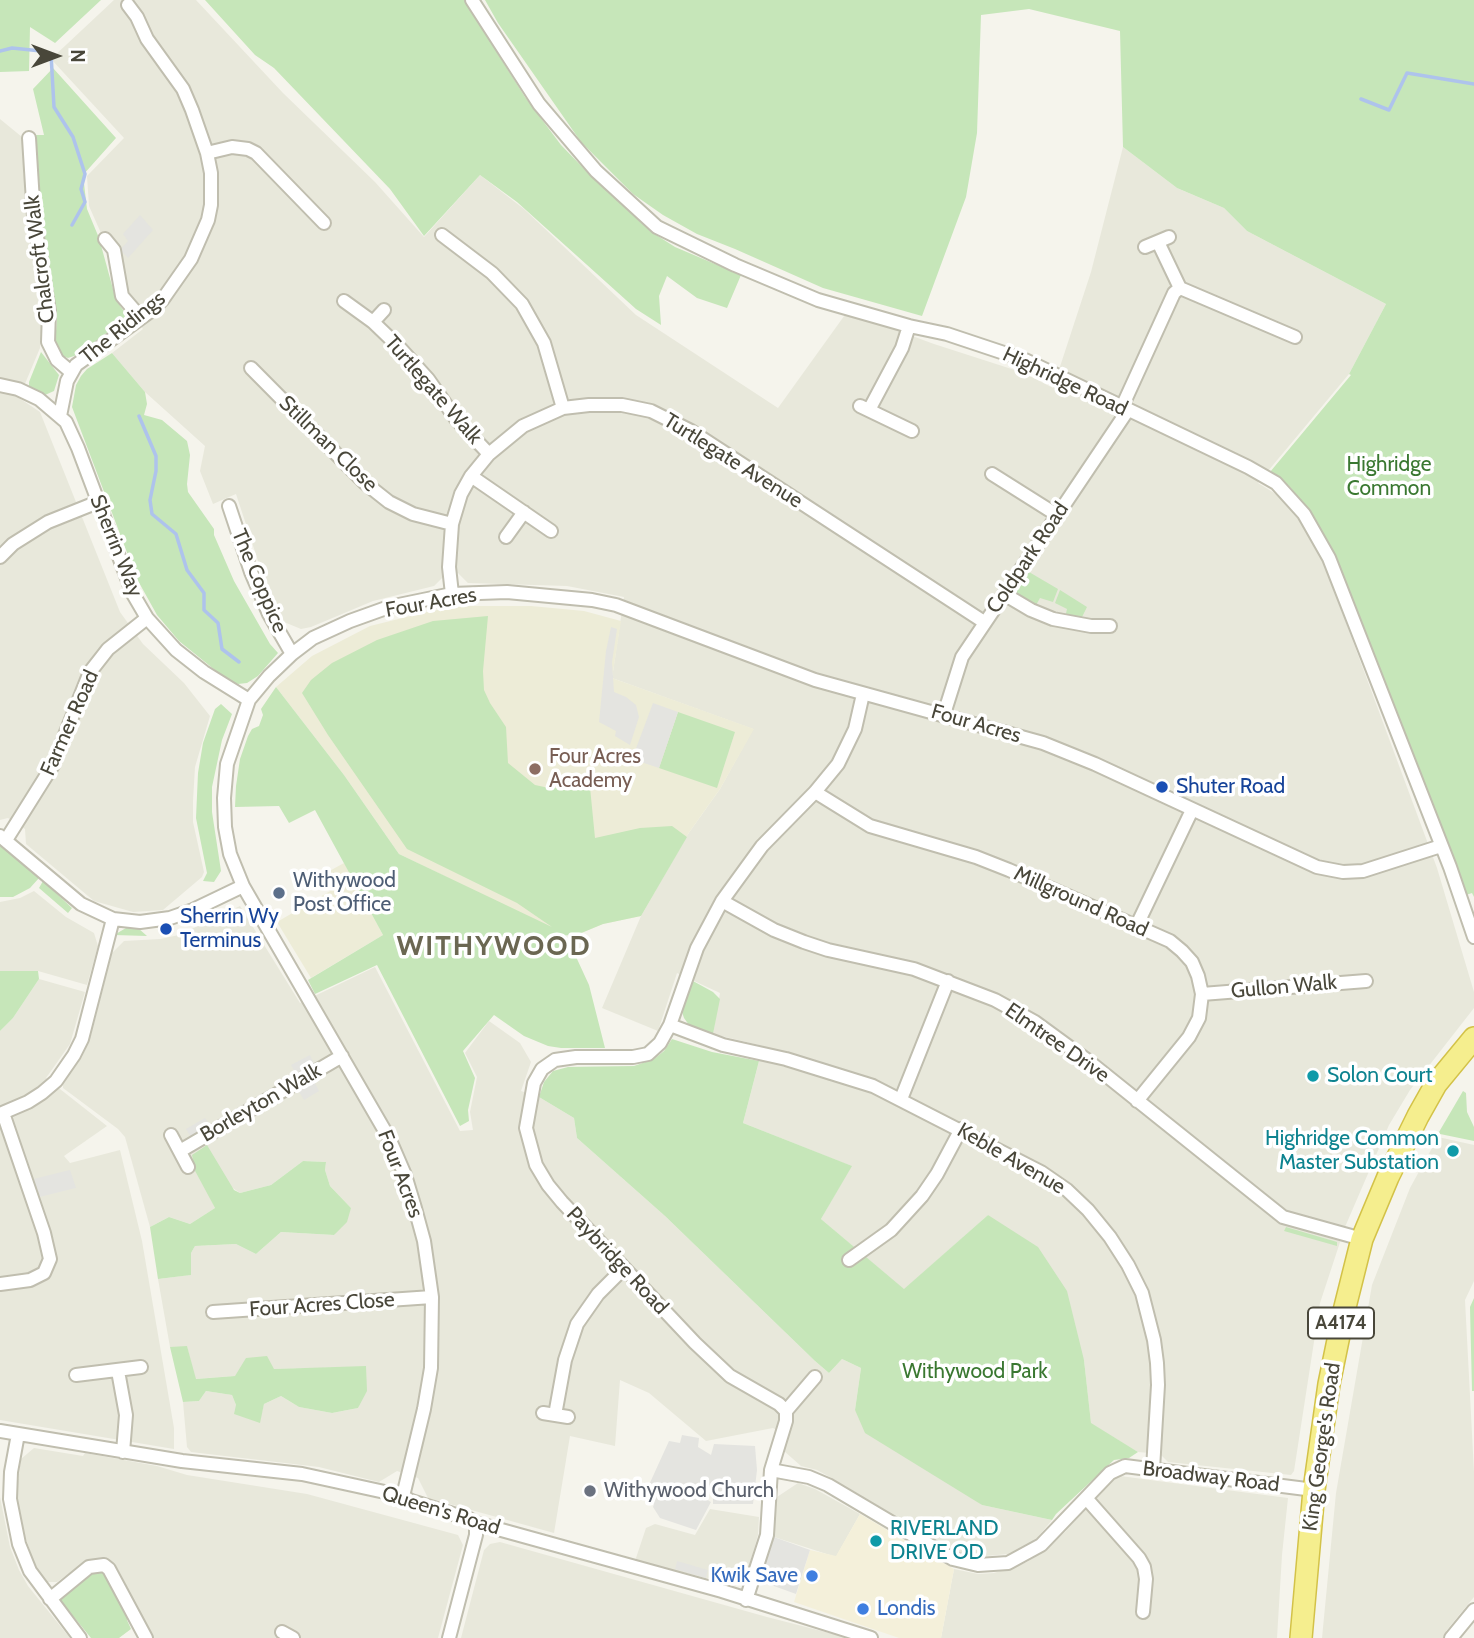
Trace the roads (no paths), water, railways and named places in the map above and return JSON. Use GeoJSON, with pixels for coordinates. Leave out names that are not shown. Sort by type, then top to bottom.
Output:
{"type":"FeatureCollection","features":[{"type":"Feature","properties":{"kind":"highway","name":"King George's Road"},"geometry":{"type":"LineString","coordinates":[[1301,1638],[1314,1490],[1336,1347],[1362,1239],[1388,1177],[1424,1105],[1442,1075],[1474,1038]]}},
{"type":"Feature","properties":{"kind":"street","name":"Highridge Road"},"geometry":{"type":"LineString","coordinates":[[472,0],[539,104],[596,171],[657,227],[735,265],[818,300],[947,334],[1025,360],[1276,483],[1304,514],[1329,558],[1474,937]]}},
{"type":"Feature","properties":{"kind":"street","name":"The Ridings"},"geometry":{"type":"LineString","coordinates":[[60,416],[64,394],[76,365],[163,299],[201,240],[211,205],[211,173],[207,153],[183,89],[128,5]]}},
{"type":"Feature","properties":{"kind":"street","name":"Chalcroft Walk"},"geometry":{"type":"LineString","coordinates":[[29,138],[34,218],[49,311],[48,342],[57,360],[71,372]]}},
{"type":"Feature","properties":{"kind":"street"},"geometry":{"type":"LineString","coordinates":[[207,153],[232,147],[256,153],[324,223]]}},
{"type":"Feature","properties":{"kind":"street"},"geometry":{"type":"LineString","coordinates":[[442,235],[492,273],[522,304],[544,343],[563,408]]}},
{"type":"Feature","properties":{"kind":"street"},"geometry":{"type":"LineString","coordinates":[[105,239],[114,250],[122,296],[141,318]]}},
{"type":"Feature","properties":{"kind":"street"},"geometry":{"type":"LineString","coordinates":[[1157,242],[1180,288],[1295,337]]}},
{"type":"Feature","properties":{"kind":"street","name":"Coldpark Road"},"geometry":{"type":"LineString","coordinates":[[944,715],[962,657],[1125,408],[1174,293],[1180,288]]}},
{"type":"Feature","properties":{"kind":"street","name":"Turtlegate Walk"},"geometry":{"type":"LineString","coordinates":[[344,301],[373,322],[428,379],[456,419],[489,454]]}},
{"type":"Feature","properties":{"kind":"street"},"geometry":{"type":"LineString","coordinates":[[373,322],[384,310]]}},
{"type":"Feature","properties":{"kind":"street"},"geometry":{"type":"LineString","coordinates":[[909,326],[902,348],[865,408],[912,431]]}},
{"type":"Feature","properties":{"kind":"street","name":"Stillman Close"},"geometry":{"type":"LineString","coordinates":[[251,368],[365,483],[388,502],[413,514],[452,524]]}},
{"type":"Feature","properties":{"kind":"street","name":"Sherrin Way"},"geometry":{"type":"LineString","coordinates":[[0,385],[29,393],[60,416],[72,432],[133,594],[148,618],[176,650],[249,701]]}},
{"type":"Feature","properties":{"kind":"street","name":"Turtlegate Avenue"},"geometry":{"type":"LineString","coordinates":[[452,594],[449,567],[452,524],[461,494],[471,476],[489,454],[523,426],[563,408],[622,405],[667,418],[691,431],[984,622]]}},
{"type":"Feature","properties":{"kind":"street"},"geometry":{"type":"LineString","coordinates":[[992,474],[1057,515]]}},
{"type":"Feature","properties":{"kind":"street"},"geometry":{"type":"LineString","coordinates":[[471,476],[551,531]]}},
{"type":"Feature","properties":{"kind":"street"},"geometry":{"type":"LineString","coordinates":[[0,557],[13,544],[48,522],[98,502]]}},
{"type":"Feature","properties":{"kind":"street","name":"The Coppice"},"geometry":{"type":"LineString","coordinates":[[229,506],[251,572],[269,614],[292,653]]}},
{"type":"Feature","properties":{"kind":"street"},"geometry":{"type":"LineString","coordinates":[[506,537],[524,512]]}},
{"type":"Feature","properties":{"kind":"street","name":"Four Acres"},"geometry":{"type":"LineString","coordinates":[[403,1496],[431,1368],[432,1297],[424,1241],[405,1175],[389,1138],[243,886],[230,854],[225,827],[227,764],[249,701],[257,688],[292,653],[313,638],[388,607],[452,594],[538,593],[593,600],[616,606],[815,680],[1044,743],[1096,764],[1317,867],[1363,871],[1441,846]]}},
{"type":"Feature","properties":{"kind":"street"},"geometry":{"type":"LineString","coordinates":[[1004,594],[1053,619],[1091,626],[1110,626]]}},
{"type":"Feature","properties":{"kind":"street","name":"Farmer Road"},"geometry":{"type":"LineString","coordinates":[[3,838],[53,765],[90,672],[108,649],[148,618]]}},
{"type":"Feature","properties":{"kind":"street"},"geometry":{"type":"LineString","coordinates":[[670,1024],[697,948],[722,901],[762,846],[815,792],[838,764],[848,747],[863,694]]}},
{"type":"Feature","properties":{"kind":"street","name":"Millground Road"},"geometry":{"type":"LineString","coordinates":[[815,792],[870,826],[976,857],[1170,940],[1182,951],[1192,962],[1198,976],[1202,1007],[1195,1028],[1137,1101]]}},
{"type":"Feature","properties":{"kind":"street"},"geometry":{"type":"LineString","coordinates":[[1136,927],[1192,810]]}},
{"type":"Feature","properties":{"kind":"street"},"geometry":{"type":"LineString","coordinates":[[3,838],[80,904],[113,919],[140,922],[170,918],[243,886]]}},
{"type":"Feature","properties":{"kind":"street","name":"Elmtree Drive"},"geometry":{"type":"LineString","coordinates":[[722,901],[774,930],[804,942],[914,969],[995,1000],[1035,1022],[1087,1060],[1283,1217],[1362,1239]]}},
{"type":"Feature","properties":{"kind":"street"},"geometry":{"type":"LineString","coordinates":[[0,1284],[30,1280],[44,1273],[50,1259],[44,1233],[2,1114],[42,1093],[56,1081],[74,1055],[82,1039],[113,919]]}},
{"type":"Feature","properties":{"kind":"street"},"geometry":{"type":"LineString","coordinates":[[901,1099],[948,981]]}},
{"type":"Feature","properties":{"kind":"street","name":"Gullon Walk"},"geometry":{"type":"LineString","coordinates":[[1202,994],[1366,981]]}},
{"type":"Feature","properties":{"kind":"street","name":"Paybridge Road"},"geometry":{"type":"LineString","coordinates":[[670,1024],[660,1043],[648,1054],[633,1057],[564,1057],[542,1069],[534,1083],[526,1128],[536,1165],[548,1185],[695,1343],[730,1376],[779,1404],[786,1411]]}},
{"type":"Feature","properties":{"kind":"street","name":"Keble Avenue"},"geometry":{"type":"LineString","coordinates":[[670,1024],[723,1045],[839,1074],[901,1099],[1041,1172],[1088,1210],[1129,1265],[1142,1293],[1149,1318],[1158,1385],[1153,1469]]}},
{"type":"Feature","properties":{"kind":"street","name":"Borleyton Walk"},"geometry":{"type":"LineString","coordinates":[[180,1151],[342,1056]]}},
{"type":"Feature","properties":{"kind":"street"},"geometry":{"type":"LineString","coordinates":[[849,1260],[891,1230],[922,1196],[961,1129]]}},
{"type":"Feature","properties":{"kind":"street","name":"Borleyton Walk"},"geometry":{"type":"LineString","coordinates":[[171,1135],[188,1167]]}},
{"type":"Feature","properties":{"kind":"street"},"geometry":{"type":"LineString","coordinates":[[555,1415],[565,1360],[577,1324],[598,1294],[624,1269]]}},
{"type":"Feature","properties":{"kind":"street","name":"Four Acres Close"},"geometry":{"type":"LineString","coordinates":[[212,1312],[432,1297]]}},
{"type":"Feature","properties":{"kind":"street"},"geometry":{"type":"LineString","coordinates":[[76,1375],[141,1367]]}},
{"type":"Feature","properties":{"kind":"street"},"geometry":{"type":"LineString","coordinates":[[118,1371],[126,1415],[123,1452]]}},
{"type":"Feature","properties":{"kind":"street"},"geometry":{"type":"LineString","coordinates":[[746,1600],[767,1535],[771,1471],[786,1421],[786,1411],[815,1377]]}},
{"type":"Feature","properties":{"kind":"street","name":"Queen's Road"},"geometry":{"type":"LineString","coordinates":[[0,1431],[123,1452],[302,1474],[403,1496],[477,1523],[629,1564],[871,1638]]}},
{"type":"Feature","properties":{"kind":"street"},"geometry":{"type":"LineString","coordinates":[[18,1434],[10,1472],[10,1499],[19,1544],[30,1571],[80,1638]]}},
{"type":"Feature","properties":{"kind":"street","name":"Broadway Road"},"geometry":{"type":"LineString","coordinates":[[1086,1498],[1110,1473],[1125,1466],[1314,1490]]}},
{"type":"Feature","properties":{"kind":"street"},"geometry":{"type":"LineString","coordinates":[[771,1471],[801,1475],[828,1485],[953,1559],[978,1565],[1008,1563],[1026,1555],[1041,1545],[1086,1498],[1144,1567],[1146,1579],[1143,1612]]}},
{"type":"Feature","properties":{"kind":"street"},"geometry":{"type":"LineString","coordinates":[[449,1638],[477,1523]]}},
{"type":"Feature","properties":{"kind":"street"},"geometry":{"type":"LineString","coordinates":[[50,1599],[89,1567],[104,1565],[109,1569],[146,1638]]}},
{"type":"Feature","properties":{"kind":"street"},"geometry":{"type":"LineString","coordinates":[[1451,1638],[1474,1609]]}},
{"type":"Feature","properties":{"kind":"waterway"},"geometry":{"type":"LineString","coordinates":[[0,51],[12,48],[51,54],[54,107],[73,137],[85,174],[81,189],[85,202],[72,225]]}},
{"type":"Feature","properties":{"kind":"waterway"},"geometry":{"type":"LineString","coordinates":[[1361,99],[1389,110],[1407,73],[1474,84]]}},
{"type":"Feature","properties":{"kind":"waterway"},"geometry":{"type":"LineString","coordinates":[[139,416],[156,456],[150,500],[152,514],[176,534],[187,570],[204,593],[204,610],[218,623],[222,649],[239,662]]}},
{"type":"Feature","properties":{"kind":"place","name":"Four Acres Academy"},"geometry":{"type":"Point","coordinates":[535,769]}},
{"type":"Feature","properties":{"kind":"place","name":"Shuter Road"},"geometry":{"type":"Point","coordinates":[1162,787]}},
{"type":"Feature","properties":{"kind":"place","name":"Withywood Post Office"},"geometry":{"type":"Point","coordinates":[279,893]}},
{"type":"Feature","properties":{"kind":"place","name":"Sherrin Wy Terminus"},"geometry":{"type":"Point","coordinates":[166,929]}},
{"type":"Feature","properties":{"kind":"place","name":"Solon Court"},"geometry":{"type":"Point","coordinates":[1313,1076]}},
{"type":"Feature","properties":{"kind":"place","name":"Highridge Common Master Substation"},"geometry":{"type":"Point","coordinates":[1453,1151]}},
{"type":"Feature","properties":{"kind":"place","name":"Withywood Church"},"geometry":{"type":"Point","coordinates":[590,1491]}},
{"type":"Feature","properties":{"kind":"place","name":"RIVERLAND DRIVE OD"},"geometry":{"type":"Point","coordinates":[876,1541]}},
{"type":"Feature","properties":{"kind":"place","name":"Kwik Save"},"geometry":{"type":"Point","coordinates":[812,1576]}},
{"type":"Feature","properties":{"kind":"place","name":"Londis"},"geometry":{"type":"Point","coordinates":[863,1609]}},
{"type":"Feature","properties":{"kind":"district","name":"WITHYWOOD"},"geometry":{"type":"Point","coordinates":[494,947]}},
{"type":"Feature","properties":{"kind":"park label","name":"Highridge Common"},"geometry":{"type":"Point","coordinates":[1389,477]}},
{"type":"Feature","properties":{"kind":"park label","name":"Withywood Park"},"geometry":{"type":"Point","coordinates":[975,1372]}}]}
